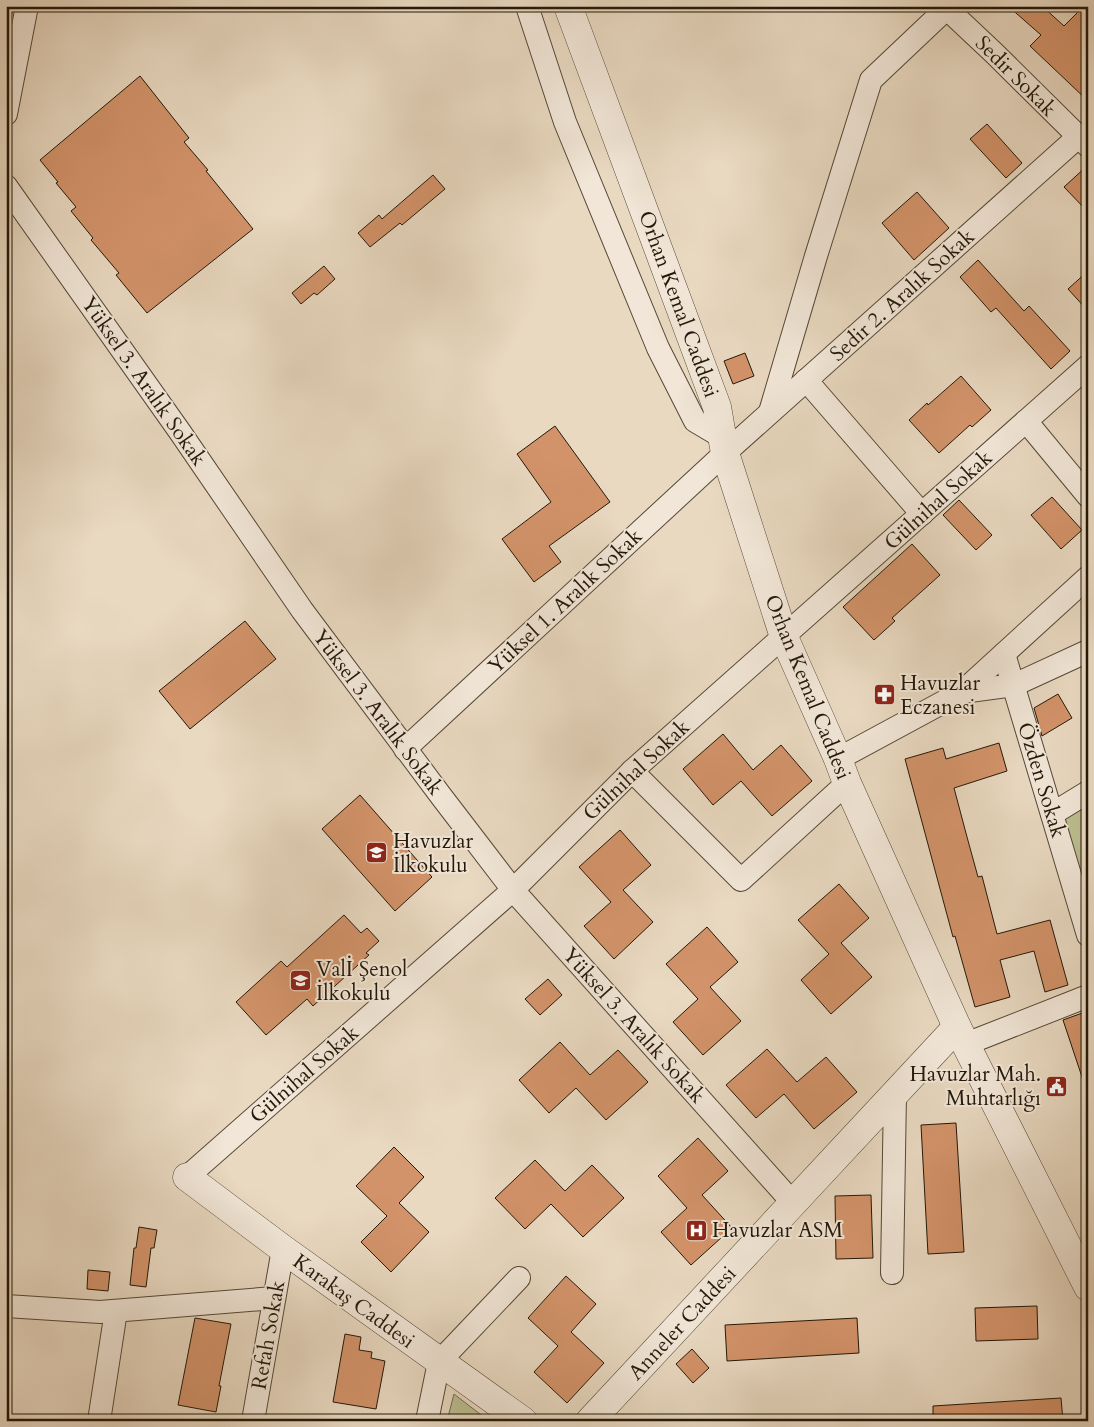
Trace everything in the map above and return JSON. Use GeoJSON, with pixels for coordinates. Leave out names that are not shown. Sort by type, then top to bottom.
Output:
{"type":"FeatureCollection","features":[{"type":"Feature","properties":{"kind":"street"},"geometry":{"type":"LineString","coordinates":[[6,114],[27,6]]}},
{"type":"Feature","properties":{"kind":"street"},"geometry":{"type":"LineString","coordinates":[[527,6],[564,122],[658,348],[695,421],[724,445]]}},
{"type":"Feature","properties":{"kind":"street","name":"Orhan Kemal Caddesi"},"geometry":{"type":"LineString","coordinates":[[568,6],[717,407],[724,445],[784,637],[961,1036],[1088,1287]]}},
{"type":"Feature","properties":{"kind":"street"},"geometry":{"type":"LineString","coordinates":[[770,412],[870,80],[945,7]]}},
{"type":"Feature","properties":{"kind":"street","name":"Sedir Sokak"},"geometry":{"type":"LineString","coordinates":[[945,7],[1083,141]]}},
{"type":"Feature","properties":{"kind":"street","name":"Sedir 2. Aralık Sokak"},"geometry":{"type":"LineString","coordinates":[[724,445],[770,412],[1083,141]]}},
{"type":"Feature","properties":{"kind":"street","name":"Yüksel 3. Aralık Sokak"},"geometry":{"type":"LineString","coordinates":[[6,186],[180,432],[302,610],[513,890],[793,1203]]}},
{"type":"Feature","properties":{"kind":"street","name":"Gülnihal Sokak"},"geometry":{"type":"LineString","coordinates":[[187,1177],[513,890],[632,771],[1088,366]]}},
{"type":"Feature","properties":{"kind":"street"},"geometry":{"type":"LineString","coordinates":[[806,380],[922,514]]}},
{"type":"Feature","properties":{"kind":"street"},"geometry":{"type":"LineString","coordinates":[[1026,421],[1088,496]]}},
{"type":"Feature","properties":{"kind":"street","name":"Yüksel 1. Aralık Sokak"},"geometry":{"type":"LineString","coordinates":[[405,749],[724,445]]}},
{"type":"Feature","properties":{"kind":"street"},"geometry":{"type":"LineString","coordinates":[[632,771],[741,880],[842,771],[962,692],[1088,577]]}},
{"type":"Feature","properties":{"kind":"street"},"geometry":{"type":"LineString","coordinates":[[962,692],[1014,685],[1088,651]]}},
{"type":"Feature","properties":{"kind":"street","name":"Özden Sokak"},"geometry":{"type":"LineString","coordinates":[[1004,654],[1088,934]]}},
{"type":"Feature","properties":{"kind":"street"},"geometry":{"type":"LineString","coordinates":[[1052,814],[1088,792]]}},
{"type":"Feature","properties":{"kind":"street"},"geometry":{"type":"LineString","coordinates":[[961,1036],[1088,996]]}},
{"type":"Feature","properties":{"kind":"street","name":"Anneler Caddesi"},"geometry":{"type":"LineString","coordinates":[[590,1421],[895,1094],[961,1036]]}},
{"type":"Feature","properties":{"kind":"street"},"geometry":{"type":"LineString","coordinates":[[892,1273],[895,1094]]}},
{"type":"Feature","properties":{"kind":"street","name":"Karakaş Caddesi"},"geometry":{"type":"LineString","coordinates":[[187,1177],[283,1249],[523,1421]]}},
{"type":"Feature","properties":{"kind":"street","name":"Refah Sokak"},"geometry":{"type":"LineString","coordinates":[[253,1421],[283,1249]]}},
{"type":"Feature","properties":{"kind":"street"},"geometry":{"type":"LineString","coordinates":[[427,1421],[439,1362],[519,1278]]}},
{"type":"Feature","properties":{"kind":"street"},"geometry":{"type":"LineString","coordinates":[[6,1306],[100,1312],[274,1298]]}},
{"type":"Feature","properties":{"kind":"street"},"geometry":{"type":"LineString","coordinates":[[99,1421],[116,1311]]}},
{"type":"Feature","properties":{"kind":"green space"},"geometry":{"type":"Polygon","coordinates":[[[1088,801],[1088,904],[1060,818],[1088,801]]]}},
{"type":"Feature","properties":{"kind":"green space"},"geometry":{"type":"Polygon","coordinates":[[[454,1394],[489,1421],[447,1421],[454,1394]]]}},
{"type":"Feature","properties":{"kind":"building"},"geometry":{"type":"Polygon","coordinates":[[[1008,6],[1042,6],[1064,26],[1084,6],[1088,6],[1088,101],[1030,46],[1041,35],[1008,6]]]}},
{"type":"Feature","properties":{"kind":"building"},"geometry":{"type":"Polygon","coordinates":[[[140,76],[189,138],[184,142],[253,229],[147,313],[116,275],[119,273],[91,240],[93,238],[71,211],[76,207],[40,160],[140,76]]]}},
{"type":"Feature","properties":{"kind":"building"},"geometry":{"type":"Polygon","coordinates":[[[987,124],[1022,163],[1006,178],[970,139],[987,124]]]}},
{"type":"Feature","properties":{"kind":"building"},"geometry":{"type":"Polygon","coordinates":[[[1088,165],[1088,212],[1064,187],[1088,165]]]}},
{"type":"Feature","properties":{"kind":"building"},"geometry":{"type":"Polygon","coordinates":[[[433,175],[445,189],[402,225],[400,223],[370,247],[358,233],[379,215],[382,219],[433,175]]]}},
{"type":"Feature","properties":{"kind":"building"},"geometry":{"type":"Polygon","coordinates":[[[917,192],[949,228],[914,260],[882,223],[917,192]]]}},
{"type":"Feature","properties":{"kind":"building"},"geometry":{"type":"Polygon","coordinates":[[[978,260],[1024,311],[1029,306],[1070,351],[1051,369],[996,308],[991,312],[960,277],[978,260]]]}},
{"type":"Feature","properties":{"kind":"building"},"geometry":{"type":"Polygon","coordinates":[[[324,266],[335,279],[317,295],[314,293],[301,304],[292,293],[324,266]]]}},
{"type":"Feature","properties":{"kind":"building"},"geometry":{"type":"Polygon","coordinates":[[[1088,271],[1088,311],[1068,289],[1088,271]]]}},
{"type":"Feature","properties":{"kind":"building"},"geometry":{"type":"Polygon","coordinates":[[[745,353],[754,376],[733,384],[724,361],[745,353]]]}},
{"type":"Feature","properties":{"kind":"building"},"geometry":{"type":"Polygon","coordinates":[[[961,376],[991,410],[972,427],[970,425],[939,453],[909,420],[961,376]]]}},
{"type":"Feature","properties":{"kind":"building"},"geometry":{"type":"Polygon","coordinates":[[[555,426],[610,502],[549,546],[561,562],[534,582],[502,539],[551,502],[517,454],[555,426]]]}},
{"type":"Feature","properties":{"kind":"building"},"geometry":{"type":"Polygon","coordinates":[[[1052,497],[1082,530],[1061,549],[1031,515],[1052,497]]]}},
{"type":"Feature","properties":{"kind":"building"},"geometry":{"type":"Polygon","coordinates":[[[959,500],[992,535],[976,550],[943,515],[959,500]]]}},
{"type":"Feature","properties":{"kind":"building"},"geometry":{"type":"Polygon","coordinates":[[[912,544],[940,575],[892,618],[895,621],[874,640],[843,607],[912,544]]]}},
{"type":"Feature","properties":{"kind":"building"},"geometry":{"type":"Polygon","coordinates":[[[245,621],[276,659],[190,729],[159,691],[245,621]]]}},
{"type":"Feature","properties":{"kind":"building"},"geometry":{"type":"Polygon","coordinates":[[[1058,694],[1072,718],[1042,736],[1034,708],[1058,694]]]}},
{"type":"Feature","properties":{"kind":"building"},"geometry":{"type":"Polygon","coordinates":[[[723,734],[753,770],[781,745],[812,781],[772,816],[741,781],[713,805],[683,769],[723,734]]]}},
{"type":"Feature","properties":{"kind":"building"},"geometry":{"type":"Polygon","coordinates":[[[999,743],[1007,771],[954,788],[978,877],[982,876],[997,934],[1050,920],[1068,985],[1045,992],[1034,951],[1000,960],[1010,997],[975,1007],[955,936],[953,937],[905,759],[943,748],[946,759],[999,743]]]}},
{"type":"Feature","properties":{"kind":"building","name":"Havuzlar İlkokulu"},"geometry":{"type":"Polygon","coordinates":[[[360,795],[432,877],[395,911],[322,829],[360,795]]]}},
{"type":"Feature","properties":{"kind":"building"},"geometry":{"type":"Polygon","coordinates":[[[620,830],[651,865],[623,890],[653,922],[614,959],[584,926],[611,902],[579,867],[620,830]]]}},
{"type":"Feature","properties":{"kind":"building"},"geometry":{"type":"Polygon","coordinates":[[[839,884],[869,918],[841,943],[872,977],[831,1014],[801,980],[829,954],[798,920],[839,884]]]}},
{"type":"Feature","properties":{"kind":"building","name":"Valİ Şenol İlkokulu"},"geometry":{"type":"Polygon","coordinates":[[[344,915],[361,933],[367,928],[379,941],[366,953],[369,955],[313,1006],[307,999],[266,1035],[236,1002],[281,961],[287,967],[344,915]]]}},
{"type":"Feature","properties":{"kind":"building"},"geometry":{"type":"Polygon","coordinates":[[[707,927],[738,962],[710,987],[741,1021],[703,1055],[673,1022],[698,999],[666,964],[707,927]]]}},
{"type":"Feature","properties":{"kind":"building"},"geometry":{"type":"Polygon","coordinates":[[[548,979],[562,995],[540,1015],[525,999],[548,979]]]}},
{"type":"Feature","properties":{"kind":"building"},"geometry":{"type":"Polygon","coordinates":[[[1088,1011],[1088,1085],[1085,1086],[1063,1020],[1088,1011]]]}},
{"type":"Feature","properties":{"kind":"building"},"geometry":{"type":"Polygon","coordinates":[[[560,1042],[590,1075],[618,1050],[648,1082],[606,1120],[576,1088],[549,1113],[519,1080],[560,1042]]]}},
{"type":"Feature","properties":{"kind":"building"},"geometry":{"type":"Polygon","coordinates":[[[767,1049],[797,1082],[826,1057],[857,1092],[814,1129],[784,1094],[756,1118],[726,1085],[767,1049]]]}},
{"type":"Feature","properties":{"kind":"building"},"geometry":{"type":"Polygon","coordinates":[[[956,1123],[964,1252],[928,1254],[921,1125],[956,1123]]]}},
{"type":"Feature","properties":{"kind":"building"},"geometry":{"type":"Polygon","coordinates":[[[698,1138],[728,1171],[702,1195],[732,1228],[691,1265],[661,1232],[687,1208],[658,1176],[698,1138]]]}},
{"type":"Feature","properties":{"kind":"building"},"geometry":{"type":"Polygon","coordinates":[[[394,1147],[424,1177],[399,1203],[429,1232],[391,1272],[361,1242],[387,1216],[356,1186],[394,1147]]]}},
{"type":"Feature","properties":{"kind":"building"},"geometry":{"type":"Polygon","coordinates":[[[535,1160],[565,1191],[592,1165],[624,1198],[583,1237],[551,1204],[525,1229],[495,1198],[535,1160]]]}},
{"type":"Feature","properties":{"kind":"building"},"geometry":{"type":"Polygon","coordinates":[[[871,1195],[873,1258],[836,1259],[835,1196],[871,1195]]]}},
{"type":"Feature","properties":{"kind":"building"},"geometry":{"type":"Polygon","coordinates":[[[139,1227],[157,1230],[154,1248],[151,1248],[146,1287],[130,1285],[134,1248],[136,1248],[139,1227]]]}},
{"type":"Feature","properties":{"kind":"building"},"geometry":{"type":"Polygon","coordinates":[[[88,1270],[110,1272],[108,1291],[87,1289],[88,1270]]]}},
{"type":"Feature","properties":{"kind":"building"},"geometry":{"type":"Polygon","coordinates":[[[566,1276],[596,1304],[571,1332],[604,1363],[567,1403],[534,1372],[558,1346],[528,1318],[566,1276]]]}},
{"type":"Feature","properties":{"kind":"building"},"geometry":{"type":"Polygon","coordinates":[[[1037,1306],[1038,1339],[976,1341],[975,1308],[1037,1306]]]}},
{"type":"Feature","properties":{"kind":"building"},"geometry":{"type":"Polygon","coordinates":[[[195,1318],[231,1324],[216,1412],[178,1405],[195,1318]]]}},
{"type":"Feature","properties":{"kind":"building"},"geometry":{"type":"Polygon","coordinates":[[[857,1318],[859,1353],[727,1361],[725,1325],[857,1318]]]}},
{"type":"Feature","properties":{"kind":"building"},"geometry":{"type":"Polygon","coordinates":[[[345,1334],[361,1337],[359,1350],[372,1352],[371,1358],[385,1361],[376,1409],[333,1402],[345,1334]]]}},
{"type":"Feature","properties":{"kind":"building"},"geometry":{"type":"Polygon","coordinates":[[[692,1349],[709,1368],[693,1383],[676,1364],[692,1349]]]}},
{"type":"Feature","properties":{"kind":"building"},"geometry":{"type":"Polygon","coordinates":[[[1061,1398],[1063,1421],[933,1421],[933,1406],[1061,1398]]]}},
{"type":"Feature","properties":{"kind":"place","name":"Havuzlar Eczanesi"},"geometry":{"type":"Point","coordinates":[884,695]}},
{"type":"Feature","properties":{"kind":"place","name":"Havuzlar İlkokulu"},"geometry":{"type":"Point","coordinates":[377,853]}},
{"type":"Feature","properties":{"kind":"place","name":"Valİ Şenol İlkokulu"},"geometry":{"type":"Point","coordinates":[300,981]}},
{"type":"Feature","properties":{"kind":"place","name":"Havuzlar Mah. Muhtarlığı"},"geometry":{"type":"Point","coordinates":[1057,1086]}},
{"type":"Feature","properties":{"kind":"place","name":"Havuzlar ASM"},"geometry":{"type":"Point","coordinates":[696,1230]}}]}
